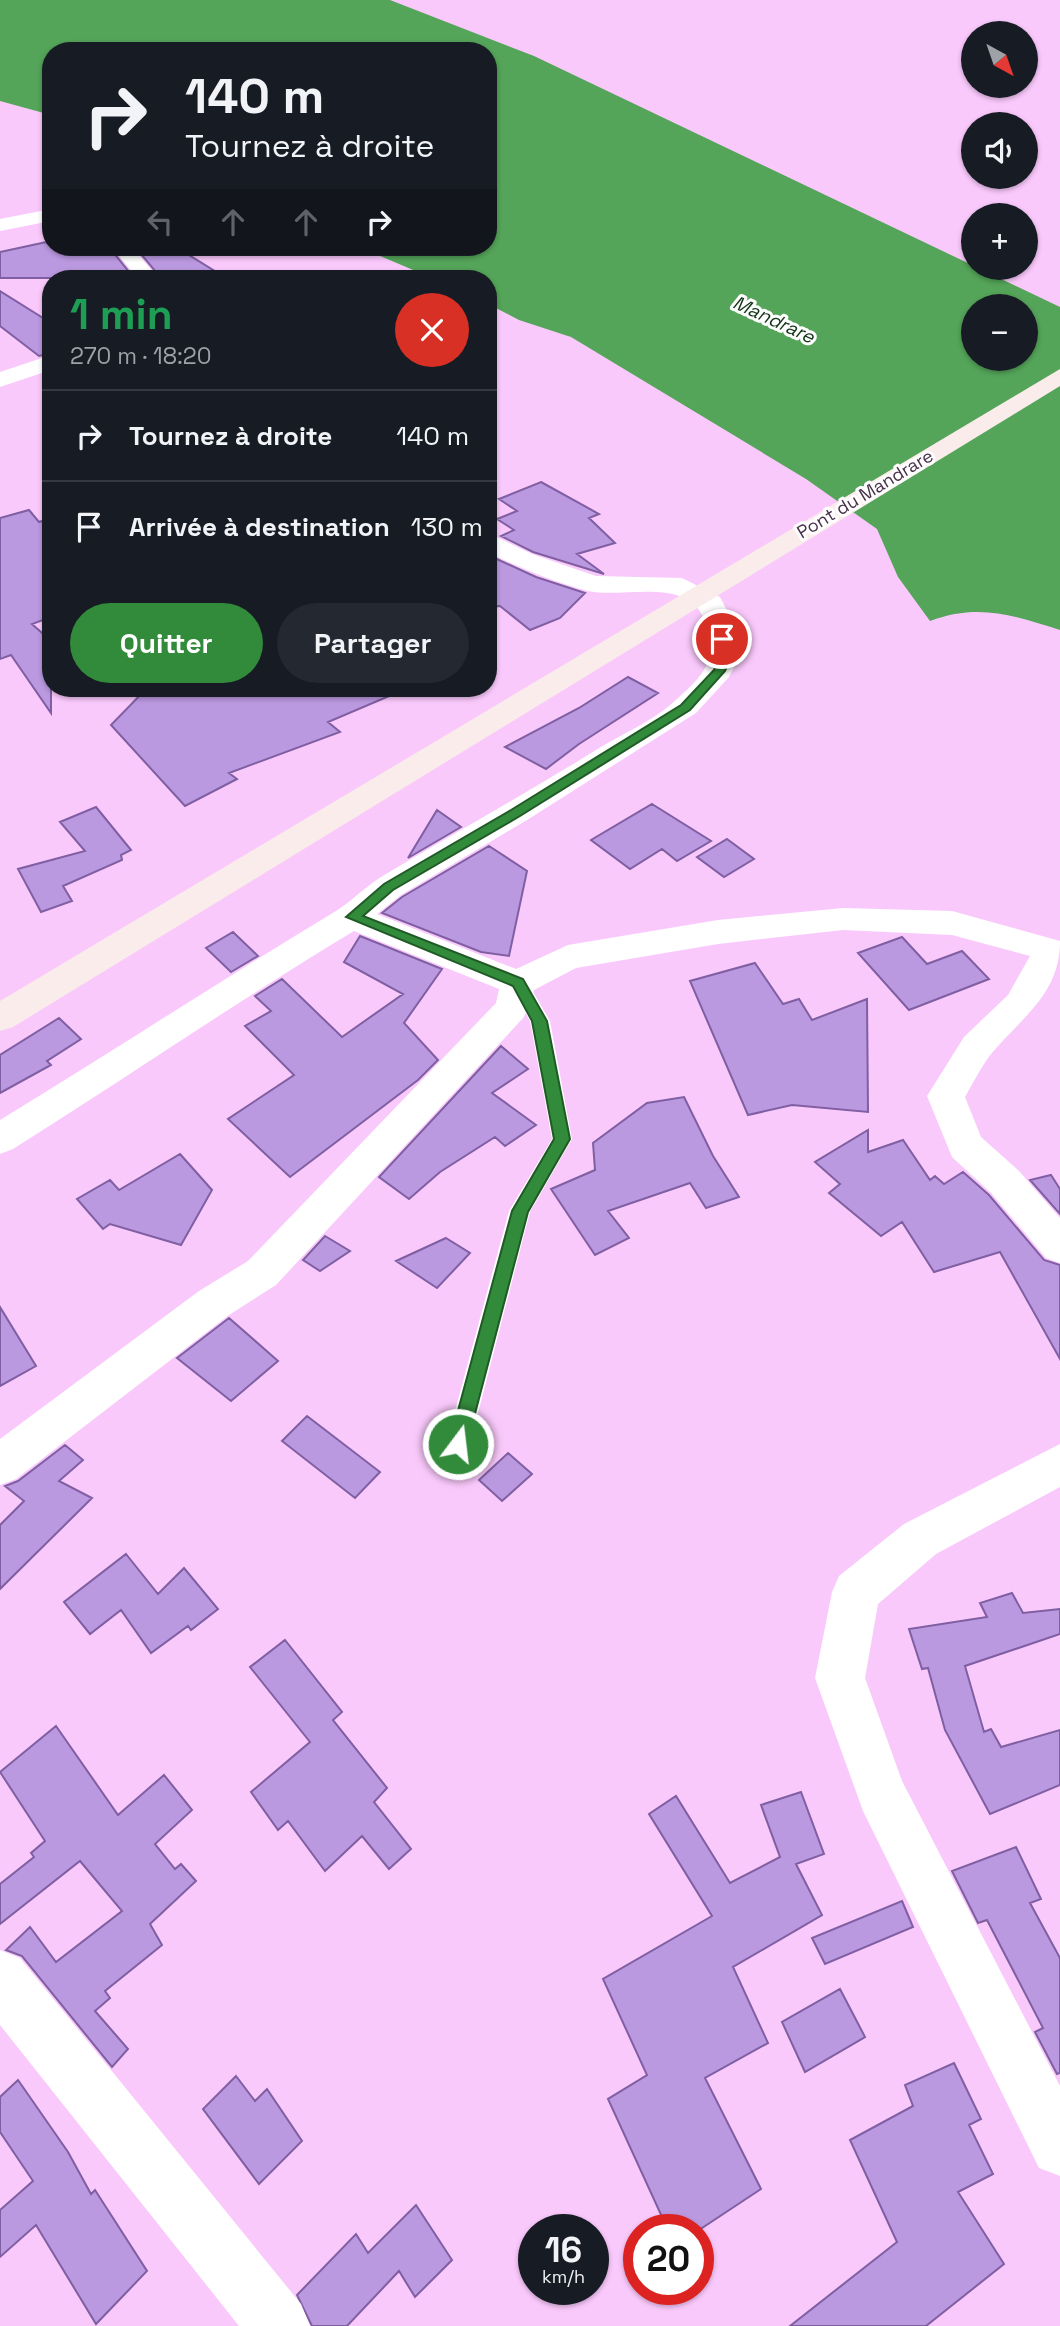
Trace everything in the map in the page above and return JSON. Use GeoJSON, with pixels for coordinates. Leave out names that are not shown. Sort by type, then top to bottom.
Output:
{"type":"FeatureCollection","features":[{"type":"Feature","properties":{"kind":"main road","name":"Pont du Mandrare"},"geometry":{"type":"LineString","coordinates":[[0,1018],[1060,376]]}},
{"type":"Feature","properties":{"kind":"street"},"geometry":{"type":"LineString","coordinates":[[0,225],[42,217]]}},
{"type":"Feature","properties":{"kind":"street"},"geometry":{"type":"LineString","coordinates":[[130,256],[141,270]]}},
{"type":"Feature","properties":{"kind":"street"},"geometry":{"type":"LineString","coordinates":[[0,380],[42,365]]}},
{"type":"Feature","properties":{"kind":"street"},"geometry":{"type":"LineString","coordinates":[[0,1139],[145,1049],[269,966],[352,917],[389,887],[516,813],[686,707],[719,671],[726,655],[719,622],[710,603],[673,584],[593,583],[523,560],[497,546]]}},
{"type":"Feature","properties":{"kind":"street"},"geometry":{"type":"LineString","coordinates":[[352,917],[518,982],[568,957],[718,932],[843,919],[952,923],[1055,951],[1020,1004],[977,1046],[946,1096],[965,1146],[1004,1182],[1060,1246]]}},
{"type":"Feature","properties":{"kind":"street"},"geometry":{"type":"LineString","coordinates":[[0,1465],[169,1340],[214,1303],[262,1273],[512,1008],[518,982]]}},
{"type":"Feature","properties":{"kind":"street"},"geometry":{"type":"LineString","coordinates":[[1060,1464],[920,1539],[856,1592],[840,1678],[881,1793],[1060,2147]]}},
{"type":"Feature","properties":{"kind":"street"},"geometry":{"type":"LineString","coordinates":[[0,1978],[29,2018],[279,2326]]}},
{"type":"Feature","properties":{"kind":"lane"},"geometry":{"type":"LineString","coordinates":[[458,1444],[520,1211],[562,1139],[540,1021],[518,982]]}},
{"type":"Feature","properties":{"kind":"water","name":"Mandrare"},"geometry":{"type":"Polygon","coordinates":[[[0,0],[390,0],[534,56],[961,260],[961,280],[1003,280],[1033,294],[961,294],[961,371],[1038,371],[1038,297],[1060,307],[1060,630],[995,613],[964,613],[930,621],[898,577],[877,529],[806,479],[571,337],[519,320],[497,309],[497,270],[413,270],[380,256],[497,256],[497,42],[42,42],[42,113],[0,101],[0,0]]]}},
{"type":"Feature","properties":{"kind":"building"},"geometry":{"type":"Polygon","coordinates":[[[42,243],[42,256],[116,256],[128,270],[42,270],[42,278],[0,278],[0,252],[42,243]]]}},
{"type":"Feature","properties":{"kind":"building"},"geometry":{"type":"Polygon","coordinates":[[[143,256],[191,256],[213,270],[154,270],[143,256]]]}},
{"type":"Feature","properties":{"kind":"building"},"geometry":{"type":"Polygon","coordinates":[[[0,291],[42,317],[42,355],[39,356],[0,326],[0,291]]]}},
{"type":"Feature","properties":{"kind":"building"},"geometry":{"type":"Polygon","coordinates":[[[541,482],[599,514],[589,518],[615,543],[577,554],[604,574],[533,552],[501,536],[514,530],[497,519],[517,511],[499,499],[541,482]]]}},
{"type":"Feature","properties":{"kind":"building"},"geometry":{"type":"Polygon","coordinates":[[[29,510],[39,522],[42,521],[42,620],[32,624],[42,633],[42,697],[51,697],[51,713],[11,655],[0,659],[0,518],[29,510]]]}},
{"type":"Feature","properties":{"kind":"building"},"geometry":{"type":"Polygon","coordinates":[[[497,559],[536,577],[585,593],[560,618],[530,630],[497,606],[497,559]]]}},
{"type":"Feature","properties":{"kind":"building"},"geometry":{"type":"Polygon","coordinates":[[[628,677],[658,693],[579,744],[546,769],[505,747],[579,708],[628,677]]]}},
{"type":"Feature","properties":{"kind":"building"},"geometry":{"type":"Polygon","coordinates":[[[138,697],[387,697],[328,722],[340,732],[229,773],[237,779],[185,806],[111,725],[138,697]]]}},
{"type":"Feature","properties":{"kind":"building"},"geometry":{"type":"Polygon","coordinates":[[[652,804],[711,841],[677,861],[662,849],[630,869],[591,840],[652,804]]]}},
{"type":"Feature","properties":{"kind":"building"},"geometry":{"type":"Polygon","coordinates":[[[96,807],[131,850],[121,855],[122,860],[63,886],[72,901],[41,912],[18,869],[85,851],[60,822],[96,807]]]}},
{"type":"Feature","properties":{"kind":"building"},"geometry":{"type":"Polygon","coordinates":[[[437,810],[461,827],[408,858],[437,810]]]}},
{"type":"Feature","properties":{"kind":"building"},"geometry":{"type":"Polygon","coordinates":[[[727,839],[754,859],[724,877],[697,857],[727,839]]]}},
{"type":"Feature","properties":{"kind":"building"},"geometry":{"type":"Polygon","coordinates":[[[489,846],[527,871],[509,956],[481,952],[382,913],[402,897],[489,846]]]}},
{"type":"Feature","properties":{"kind":"building"},"geometry":{"type":"Polygon","coordinates":[[[233,932],[258,956],[231,972],[206,948],[233,932]]]}},
{"type":"Feature","properties":{"kind":"building"},"geometry":{"type":"Polygon","coordinates":[[[360,936],[442,969],[404,1023],[438,1060],[418,1080],[290,1177],[228,1119],[294,1075],[245,1026],[271,1011],[255,996],[282,979],[342,1037],[403,994],[344,962],[360,936]]]}},
{"type":"Feature","properties":{"kind":"building"},"geometry":{"type":"Polygon","coordinates":[[[902,937],[927,964],[962,951],[989,979],[909,1010],[858,953],[902,937]]]}},
{"type":"Feature","properties":{"kind":"building"},"geometry":{"type":"Polygon","coordinates":[[[755,963],[783,1004],[799,999],[812,1020],[867,999],[868,1112],[792,1105],[748,1115],[690,981],[755,963]]]}},
{"type":"Feature","properties":{"kind":"building"},"geometry":{"type":"Polygon","coordinates":[[[59,1018],[81,1039],[47,1061],[51,1065],[0,1093],[0,1055],[59,1018]]]}},
{"type":"Feature","properties":{"kind":"building"},"geometry":{"type":"Polygon","coordinates":[[[501,1046],[528,1069],[492,1093],[536,1125],[505,1146],[495,1137],[440,1172],[409,1199],[379,1177],[501,1046]]]}},
{"type":"Feature","properties":{"kind":"building"},"geometry":{"type":"Polygon","coordinates":[[[684,1097],[713,1156],[739,1197],[706,1208],[690,1183],[608,1211],[629,1238],[595,1255],[551,1189],[595,1170],[593,1143],[647,1103],[684,1097]]]}},
{"type":"Feature","properties":{"kind":"building"},"geometry":{"type":"Polygon","coordinates":[[[868,1130],[868,1152],[903,1140],[930,1180],[935,1176],[944,1184],[963,1172],[989,1195],[1044,1260],[1060,1265],[1060,1359],[1000,1252],[934,1272],[902,1222],[881,1236],[829,1193],[840,1184],[815,1162],[868,1130]]]}},
{"type":"Feature","properties":{"kind":"building"},"geometry":{"type":"Polygon","coordinates":[[[180,1154],[212,1190],[181,1245],[110,1224],[103,1229],[77,1199],[110,1180],[119,1190],[180,1154]]]}},
{"type":"Feature","properties":{"kind":"building"},"geometry":{"type":"Polygon","coordinates":[[[1051,1175],[1060,1189],[1060,1214],[1030,1180],[1051,1175]]]}},
{"type":"Feature","properties":{"kind":"building"},"geometry":{"type":"Polygon","coordinates":[[[325,1236],[350,1251],[320,1271],[303,1260],[325,1236]]]}},
{"type":"Feature","properties":{"kind":"building"},"geometry":{"type":"Polygon","coordinates":[[[446,1238],[470,1253],[437,1288],[396,1261],[446,1238]]]}},
{"type":"Feature","properties":{"kind":"building"},"geometry":{"type":"Polygon","coordinates":[[[0,1307],[36,1366],[0,1386],[0,1307]]]}},
{"type":"Feature","properties":{"kind":"building"},"geometry":{"type":"Polygon","coordinates":[[[229,1318],[278,1361],[231,1401],[177,1358],[229,1318]]]}},
{"type":"Feature","properties":{"kind":"building"},"geometry":{"type":"Polygon","coordinates":[[[307,1416],[380,1472],[355,1498],[282,1441],[307,1416]]]}},
{"type":"Feature","properties":{"kind":"building"},"geometry":{"type":"Polygon","coordinates":[[[65,1445],[83,1460],[59,1481],[92,1498],[0,1589],[0,1525],[24,1501],[5,1486],[18,1481],[65,1445]]]}},
{"type":"Feature","properties":{"kind":"building"},"geometry":{"type":"Polygon","coordinates":[[[508,1453],[532,1474],[502,1501],[479,1480],[508,1453]]]}},
{"type":"Feature","properties":{"kind":"building"},"geometry":{"type":"Polygon","coordinates":[[[126,1554],[158,1594],[184,1568],[218,1609],[191,1630],[188,1626],[151,1653],[121,1610],[90,1634],[64,1602],[126,1554]]]}},
{"type":"Feature","properties":{"kind":"building"},"geometry":{"type":"Polygon","coordinates":[[[1012,1593],[1023,1613],[1060,1609],[1060,1634],[965,1666],[984,1732],[991,1729],[1001,1747],[1060,1730],[1060,1785],[990,1814],[945,1730],[928,1668],[922,1669],[909,1629],[987,1617],[980,1603],[1012,1593]]]}},
{"type":"Feature","properties":{"kind":"building"},"geometry":{"type":"Polygon","coordinates":[[[285,1640],[342,1712],[333,1720],[387,1788],[374,1802],[411,1849],[389,1869],[362,1836],[325,1871],[288,1821],[278,1830],[251,1792],[310,1742],[250,1667],[285,1640]]]}},
{"type":"Feature","properties":{"kind":"building"},"geometry":{"type":"Polygon","coordinates":[[[56,1726],[118,1815],[164,1775],[192,1810],[155,1844],[175,1869],[181,1864],[196,1881],[150,1924],[162,1945],[105,1991],[110,1998],[95,2011],[128,2049],[112,2067],[22,1956],[6,1950],[30,1927],[56,1962],[122,1911],[80,1861],[0,1924],[0,1884],[34,1857],[31,1853],[45,1841],[0,1772],[56,1726]]]}},
{"type":"Feature","properties":{"kind":"building"},"geometry":{"type":"Polygon","coordinates":[[[801,1792],[824,1854],[796,1864],[822,1915],[733,1967],[768,2043],[705,2078],[761,2189],[714,2220],[714,2214],[661,2214],[608,2099],[647,2075],[603,1979],[712,1916],[649,1814],[676,1796],[730,1883],[780,1857],[761,1805],[801,1792]]]}},
{"type":"Feature","properties":{"kind":"building"},"geometry":{"type":"Polygon","coordinates":[[[1016,1847],[1041,1899],[1030,1903],[1060,1958],[1060,2073],[1057,2074],[1035,2032],[1043,2028],[987,1920],[978,1923],[952,1871],[1016,1847]]]}},
{"type":"Feature","properties":{"kind":"building"},"geometry":{"type":"Polygon","coordinates":[[[902,1901],[913,1927],[825,1964],[812,1938],[902,1901]]]}},
{"type":"Feature","properties":{"kind":"building"},"geometry":{"type":"Polygon","coordinates":[[[840,1989],[865,2037],[805,2072],[782,2022],[840,1989]]]}},
{"type":"Feature","properties":{"kind":"building"},"geometry":{"type":"Polygon","coordinates":[[[954,2063],[981,2119],[969,2125],[993,2174],[958,2192],[1004,2264],[926,2326],[790,2326],[897,2242],[850,2140],[913,2106],[905,2085],[954,2063]]]}},
{"type":"Feature","properties":{"kind":"building"},"geometry":{"type":"Polygon","coordinates":[[[236,2076],[255,2101],[267,2089],[302,2141],[259,2184],[203,2109],[236,2076]]]}},
{"type":"Feature","properties":{"kind":"building"},"geometry":{"type":"Polygon","coordinates":[[[18,2080],[68,2152],[91,2194],[95,2190],[147,2271],[96,2324],[36,2225],[0,2257],[0,2210],[33,2181],[0,2132],[0,2097],[18,2080]]]}},
{"type":"Feature","properties":{"kind":"building"},"geometry":{"type":"Polygon","coordinates":[[[416,2205],[452,2260],[415,2297],[399,2271],[347,2326],[312,2326],[297,2295],[356,2234],[368,2253],[416,2205]]]}},
{"type":"Feature","properties":{"kind":"route"},"geometry":{"type":"LineString","coordinates":[[458,1444],[520,1211],[562,1139],[540,1021],[518,982],[473,967],[352,917],[389,887],[516,813],[686,707],[719,671],[726,655],[722,639]]}}]}
